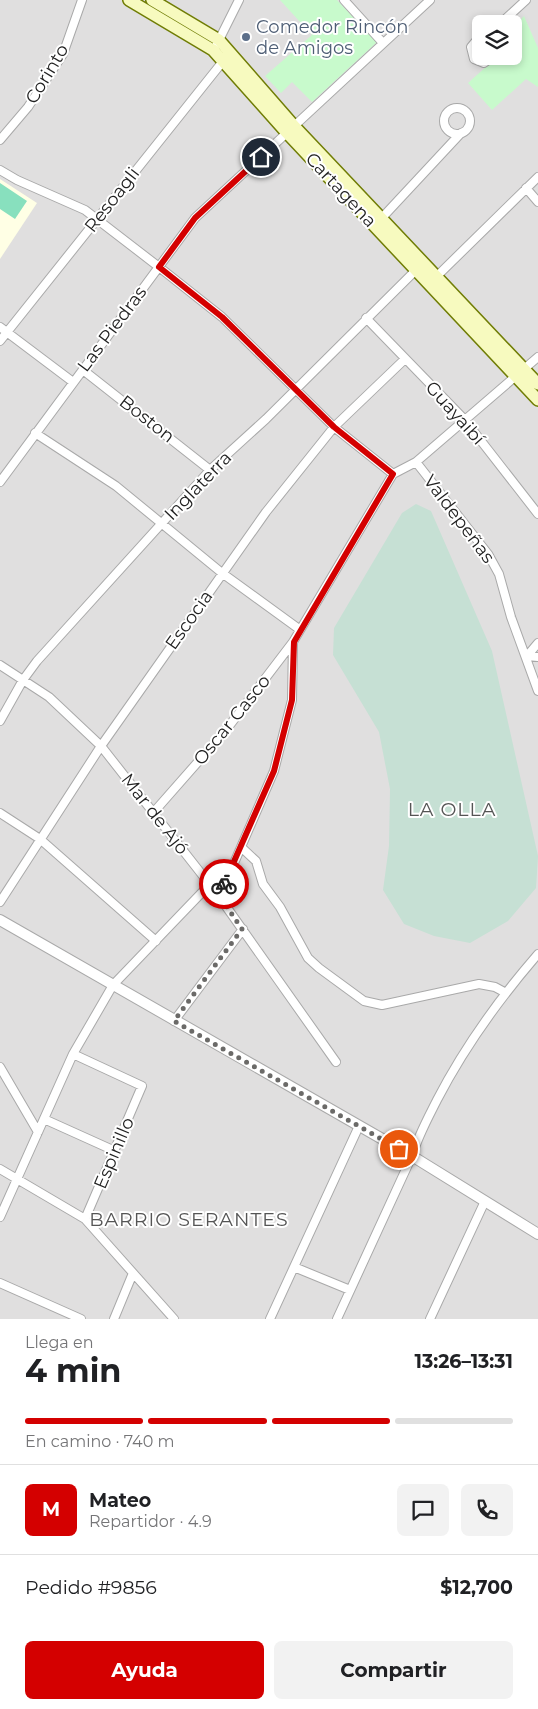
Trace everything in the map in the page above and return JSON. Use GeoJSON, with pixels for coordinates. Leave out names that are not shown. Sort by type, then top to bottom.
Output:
{"type":"FeatureCollection","features":[{"type":"Feature","properties":{"kind":"main road","name":"Cartagena"},"geometry":{"type":"LineString","coordinates":[[129,0],[216,45],[224,60],[520,373],[538,400]]}},
{"type":"Feature","properties":{"kind":"main road","name":"Cartagena"},"geometry":{"type":"LineString","coordinates":[[152,0],[216,45],[291,130]]}},
{"type":"Feature","properties":{"kind":"main road","name":"Cartagena"},"geometry":{"type":"LineString","coordinates":[[377,222],[416,270],[432,280]]}},
{"type":"Feature","properties":{"kind":"main road","name":"Cartagena"},"geometry":{"type":"LineString","coordinates":[[520,373],[538,384]]}},
{"type":"Feature","properties":{"kind":"street","name":"Corinto"},"geometry":{"type":"LineString","coordinates":[[0,140],[28,107],[63,54],[82,0]]}},
{"type":"Feature","properties":{"kind":"street"},"geometry":{"type":"LineString","coordinates":[[216,45],[239,0]]}},
{"type":"Feature","properties":{"kind":"street"},"geometry":{"type":"LineString","coordinates":[[344,0],[384,43]]}},
{"type":"Feature","properties":{"kind":"street","name":"Las Piedras"},"geometry":{"type":"LineString","coordinates":[[0,482],[195,218],[430,0]]}},
{"type":"Feature","properties":{"kind":"street"},"geometry":{"type":"LineString","coordinates":[[510,15],[526,0]]}},
{"type":"Feature","properties":{"kind":"street","name":"Resoagli"},"geometry":{"type":"LineString","coordinates":[[0,341],[224,60]]}},
{"type":"Feature","properties":{"kind":"street"},"geometry":{"type":"LineString","coordinates":[[377,222],[461,133]]}},
{"type":"Feature","properties":{"kind":"street"},"geometry":{"type":"LineString","coordinates":[[0,170],[44,193],[74,204],[159,267],[222,317],[334,427],[393,474],[416,462],[538,357]]}},
{"type":"Feature","properties":{"kind":"street"},"geometry":{"type":"LineString","coordinates":[[432,280],[538,177]]}},
{"type":"Feature","properties":{"kind":"street"},"geometry":{"type":"LineString","coordinates":[[526,188],[538,202]]}},
{"type":"Feature","properties":{"kind":"street","name":"Inglaterra"},"geometry":{"type":"LineString","coordinates":[[0,721],[23,680],[210,470],[266,419],[294,389],[416,270]]}},
{"type":"Feature","properties":{"kind":"street","name":"Guayaibí"},"geometry":{"type":"LineString","coordinates":[[366,318],[464,419],[538,514]]}},
{"type":"Feature","properties":{"kind":"street"},"geometry":{"type":"LineString","coordinates":[[0,328],[73,382]]}},
{"type":"Feature","properties":{"kind":"street","name":"Escocia"},"geometry":{"type":"LineString","coordinates":[[0,902],[101,746],[266,512],[334,427],[405,359]]}},
{"type":"Feature","properties":{"kind":"street","name":"Boston"},"geometry":{"type":"LineString","coordinates":[[83,370],[210,470]]}},
{"type":"Feature","properties":{"kind":"street"},"geometry":{"type":"LineString","coordinates":[[35,434],[116,486],[222,572],[299,629]]}},
{"type":"Feature","properties":{"kind":"street","name":"Valdepeñas"},"geometry":{"type":"LineString","coordinates":[[416,462],[488,554],[499,574],[511,617],[538,691]]}},
{"type":"Feature","properties":{"kind":"street","name":"Oscar Casco"},"geometry":{"type":"LineString","coordinates":[[153,813],[226,730],[294,642],[299,629],[393,474]]}},
{"type":"Feature","properties":{"kind":"street"},"geometry":{"type":"LineString","coordinates":[[218,894],[274,771],[288,719],[294,674],[294,642]]}},
{"type":"Feature","properties":{"kind":"street"},"geometry":{"type":"LineString","coordinates":[[526,656],[538,643]]}},
{"type":"Feature","properties":{"kind":"street"},"geometry":{"type":"LineString","coordinates":[[526,656],[538,657]]}},
{"type":"Feature","properties":{"kind":"street","name":"Mar de Ajó"},"geometry":{"type":"LineString","coordinates":[[0,666],[49,697],[101,746],[218,894],[336,1062]]}},
{"type":"Feature","properties":{"kind":"street"},"geometry":{"type":"LineString","coordinates":[[0,813],[40,839],[156,941]]}},
{"type":"Feature","properties":{"kind":"street"},"geometry":{"type":"LineString","coordinates":[[241,847],[256,861],[263,884],[280,907],[308,958],[364,1001],[382,1005],[479,984],[495,987],[506,993]]}},
{"type":"Feature","properties":{"kind":"street"},"geometry":{"type":"LineString","coordinates":[[0,1217],[73,1054],[113,985],[210,884]]}},
{"type":"Feature","properties":{"kind":"street"},"geometry":{"type":"LineString","coordinates":[[0,920],[412,1156],[538,1234]]}},
{"type":"Feature","properties":{"kind":"street"},"geometry":{"type":"LineString","coordinates":[[174,1021],[242,929]]}},
{"type":"Feature","properties":{"kind":"street"},"geometry":{"type":"LineString","coordinates":[[337,1319],[412,1156],[422,1130],[450,1074],[473,1037],[538,954]]}},
{"type":"Feature","properties":{"kind":"street","name":"Espinillo"},"geometry":{"type":"LineString","coordinates":[[73,1054],[142,1086],[85,1219]]}},
{"type":"Feature","properties":{"kind":"street"},"geometry":{"type":"LineString","coordinates":[[0,1067],[38,1132]]}},
{"type":"Feature","properties":{"kind":"street"},"geometry":{"type":"LineString","coordinates":[[0,1087],[7,1080]]}},
{"type":"Feature","properties":{"kind":"street"},"geometry":{"type":"LineString","coordinates":[[44,1119],[114,1152]]}},
{"type":"Feature","properties":{"kind":"street"},"geometry":{"type":"LineString","coordinates":[[270,1319],[360,1126]]}},
{"type":"Feature","properties":{"kind":"street"},"geometry":{"type":"LineString","coordinates":[[0,1169],[85,1219],[174,1319]]}},
{"type":"Feature","properties":{"kind":"street"},"geometry":{"type":"LineString","coordinates":[[430,1319],[484,1201]]}},
{"type":"Feature","properties":{"kind":"street"},"geometry":{"type":"LineString","coordinates":[[294,1266],[350,1290]]}},
{"type":"Feature","properties":{"kind":"street"},"geometry":{"type":"LineString","coordinates":[[114,1319],[133,1273]]}},
{"type":"Feature","properties":{"kind":"street"},"geometry":{"type":"LineString","coordinates":[[0,1283],[81,1319]]}},
{"type":"Feature","properties":{"kind":"shaded area"},"geometry":{"type":"Polygon","coordinates":[[[0,0],[538,0],[538,1319],[0,1319],[0,0]]]}},
{"type":"Feature","properties":{"kind":"shaded area"},"geometry":{"type":"Polygon","coordinates":[[[0,179],[37,203],[0,259],[0,179]]]}},
{"type":"Feature","properties":{"kind":"shaded area","name":"LA OLLA"},"geometry":{"type":"Polygon","coordinates":[[[416,504],[431,511],[492,651],[538,856],[536,888],[508,921],[470,943],[434,936],[404,924],[383,890],[389,846],[390,789],[379,732],[333,655],[334,628],[402,513],[416,504]]]}},
{"type":"Feature","properties":{"kind":"green space"},"geometry":{"type":"Polygon","coordinates":[[[280,0],[337,0],[377,42],[312,102],[292,82],[281,93],[265,76],[312,35],[280,0]]]}},
{"type":"Feature","properties":{"kind":"green space"},"geometry":{"type":"Polygon","coordinates":[[[524,16],[538,48],[538,87],[526,79],[492,110],[468,83],[488,65],[522,65],[522,18],[524,16]]]}},
{"type":"Feature","properties":{"kind":"green space"},"geometry":{"type":"Polygon","coordinates":[[[0,183],[27,201],[15,219],[0,209],[0,183]]]}},
{"type":"Feature","properties":{"kind":"way so far"},"geometry":{"type":"LineString","coordinates":[[224,884],[218,894],[242,929],[174,1021],[399,1149]]}},
{"type":"Feature","properties":{"kind":"place","name":"Comedor Rincón de Amigos"},"geometry":{"type":"Point","coordinates":[246,37]}},
{"type":"Feature","properties":{"kind":"district","name":"LA OLLA"},"geometry":{"type":"Point","coordinates":[452,809]}},
{"type":"Feature","properties":{"kind":"district","name":"BARRIO SERANTES"},"geometry":{"type":"Point","coordinates":[189,1219]}},
{"type":"Feature","properties":{"kind":"route"},"geometry":{"type":"LineString","coordinates":[[224,884],[274,771],[292,700],[294,642],[299,629],[393,474],[334,427],[222,317],[159,267],[195,218],[261,157]]}}]}
